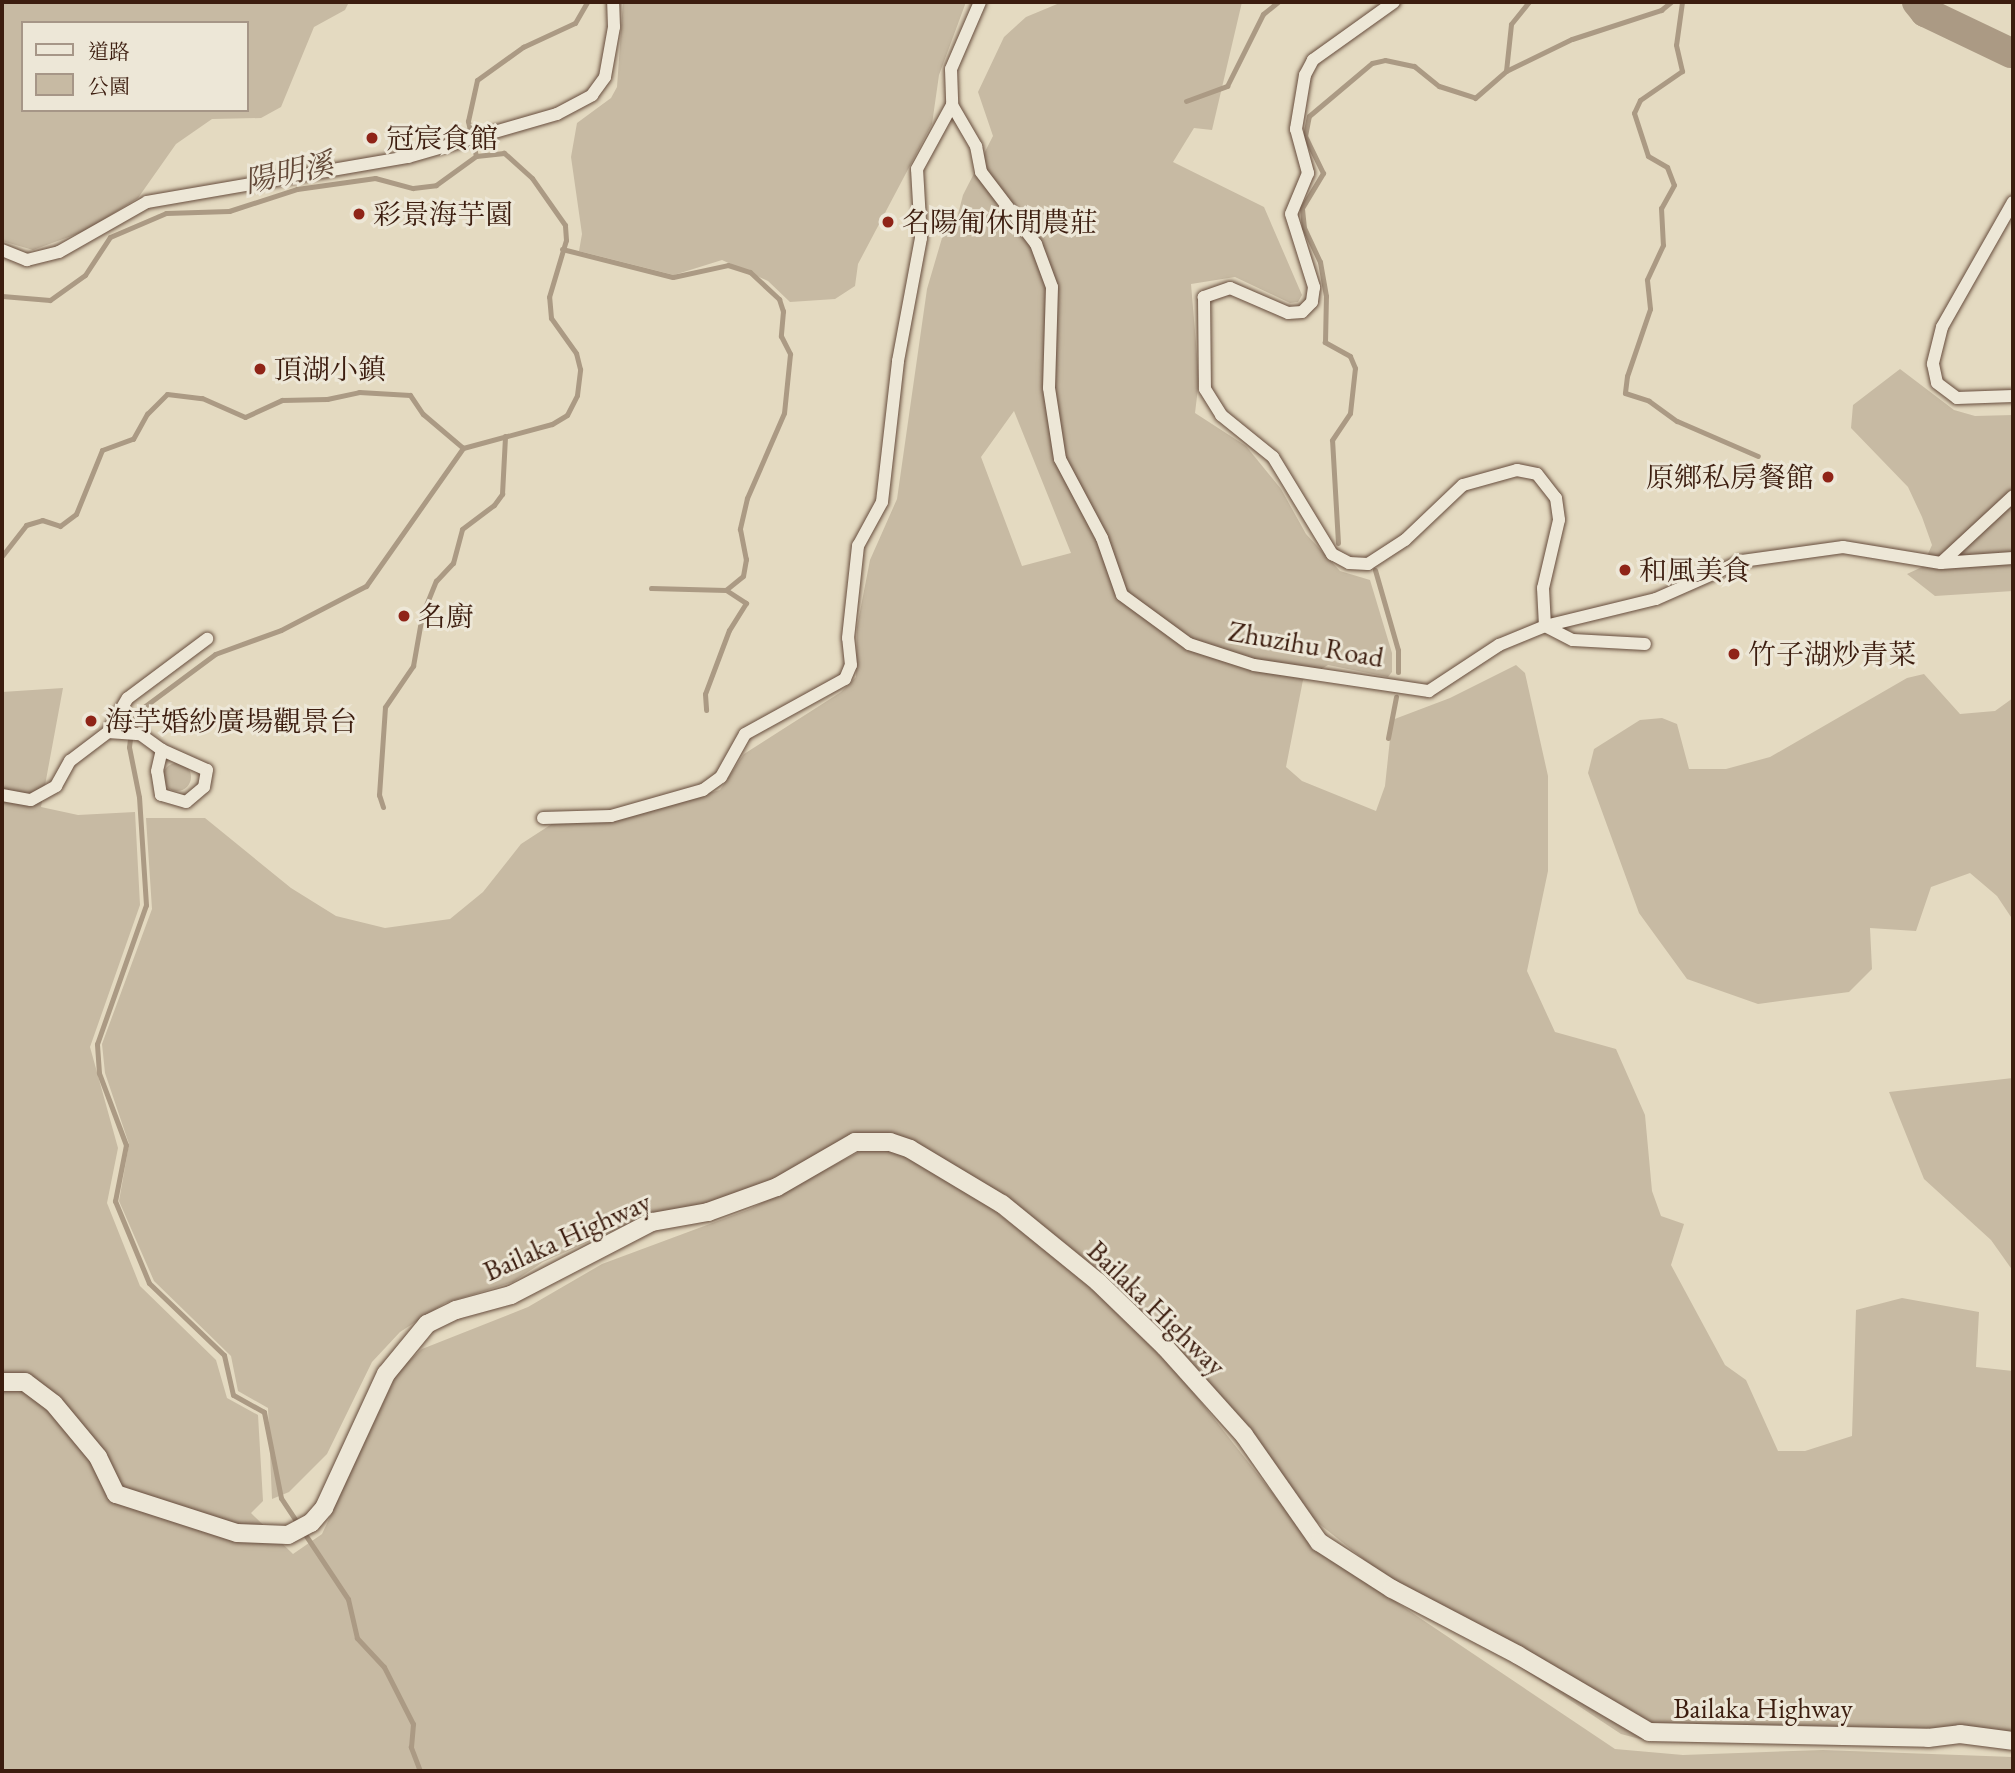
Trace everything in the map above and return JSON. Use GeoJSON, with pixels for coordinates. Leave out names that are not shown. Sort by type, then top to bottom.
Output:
{"type":"FeatureCollection","features":[{"type":"Feature","properties":{"kind":"main road","name":"Bailaka Highway"},"geometry":{"type":"LineString","coordinates":[[2,1382],[25,1382],[54,1404],[98,1457],[116,1494],[237,1533],[274,1538],[311,1523],[324,1508],[386,1374],[427,1324],[456,1310],[511,1295],[652,1222],[708,1212],[777,1187],[855,1142],[890,1142],[910,1149],[1002,1204],[1098,1282],[1165,1347],[1244,1435],[1319,1542],[1392,1589],[1649,1732],[1928,1738],[1960,1734],[2013,1741]]}},
{"type":"Feature","properties":{"kind":"street"},"geometry":{"type":"LineString","coordinates":[[2,250],[27,260],[60,252],[147,202],[301,177],[466,142],[557,114],[592,95],[605,77],[614,27],[613,2]]}},
{"type":"Feature","properties":{"kind":"street","name":"Zhuzihu Road"},"geometry":{"type":"LineString","coordinates":[[979,2],[951,69],[952,105],[976,146],[981,172],[1037,244],[1052,287],[1052,426],[1060,459],[1102,538],[1122,595],[1189,644],[1254,665],[1429,691],[1499,645],[1545,625],[1656,600],[1742,561],[1843,547],[1941,563],[2013,558]]}},
{"type":"Feature","properties":{"kind":"street"},"geometry":{"type":"LineString","coordinates":[[1394,2],[1313,60],[1305,75],[1296,129],[1308,173],[1291,214],[1314,287],[1312,302],[1302,312],[1288,313],[1230,288],[1204,297],[1205,389],[1221,415],[1273,457],[1332,554],[1349,563],[1367,564],[1405,540],[1463,485],[1517,470],[1537,474],[1556,498],[1559,520],[1543,587],[1545,625],[1573,640],[1645,644]]}},
{"type":"Feature","properties":{"kind":"street"},"geometry":{"type":"LineString","coordinates":[[543,818],[611,816],[703,790],[721,777],[744,734],[845,678],[851,665],[848,638],[858,546],[881,502],[898,361],[921,239],[917,169],[952,105]]}},
{"type":"Feature","properties":{"kind":"street"},"geometry":{"type":"LineString","coordinates":[[2013,202],[1942,327],[1933,364],[1937,383],[1957,398],[2013,396]]}},
{"type":"Feature","properties":{"kind":"street"},"geometry":{"type":"LineString","coordinates":[[1941,563],[2013,496]]}},
{"type":"Feature","properties":{"kind":"street"},"geometry":{"type":"LineString","coordinates":[[2,794],[31,800],[56,786],[70,761],[113,732],[128,698],[207,639]]}},
{"type":"Feature","properties":{"kind":"street"},"geometry":{"type":"LineString","coordinates":[[113,732],[136,734],[162,750],[207,770],[204,787],[186,802],[161,795],[157,771],[162,750]]}},
{"type":"Feature","properties":{"kind":"green space"},"geometry":{"type":"Polygon","coordinates":[[[2,2],[349,2],[345,10],[314,27],[281,107],[261,118],[212,119],[176,144],[138,198],[85,231],[33,250],[2,241],[2,2]]]}},
{"type":"Feature","properties":{"kind":"green space"},"geometry":{"type":"Polygon","coordinates":[[[623,2],[966,2],[939,75],[932,124],[858,264],[855,286],[835,299],[790,302],[768,281],[722,260],[674,275],[579,251],[582,234],[571,157],[577,123],[611,98],[617,87],[623,2]]]}},
{"type":"Feature","properties":{"kind":"green space"},"geometry":{"type":"Polygon","coordinates":[[[1062,2],[1242,2],[1212,130],[1194,128],[1173,162],[1264,207],[1302,295],[1298,302],[1290,303],[1235,277],[1191,284],[1199,380],[1195,413],[1246,446],[1281,489],[1306,534],[1340,571],[1370,580],[1392,653],[1392,672],[1388,677],[1328,665],[1303,680],[1286,767],[1302,781],[1376,811],[1385,786],[1392,720],[1450,698],[1516,665],[1525,673],[1548,776],[1548,871],[1527,971],[1555,1032],[1616,1049],[1645,1115],[1652,1191],[1661,1216],[1684,1224],[1671,1265],[1725,1365],[1746,1380],[1778,1451],[1805,1451],[1852,1436],[1856,1310],[1902,1298],[1979,1312],[1976,1367],[2013,1371],[2013,1743],[1640,1739],[1621,1734],[1396,1585],[1303,1511],[1069,1249],[871,1136],[709,1207],[626,1225],[543,1262],[513,1282],[445,1303],[400,1332],[372,1362],[327,1454],[289,1492],[272,1499],[268,1408],[238,1391],[231,1356],[154,1281],[119,1201],[129,1144],[105,1073],[102,1044],[152,909],[146,818],[205,818],[291,888],[336,916],[385,928],[450,919],[483,892],[521,844],[561,818],[600,822],[720,790],[744,754],[841,692],[856,677],[857,627],[870,560],[897,499],[927,289],[942,238],[956,222],[963,195],[993,136],[978,92],[1004,37],[1026,17],[1062,2]],[[1014,411],[981,457],[1022,566],[1071,553],[1014,411]]]}},
{"type":"Feature","properties":{"kind":"green space"},"geometry":{"type":"Polygon","coordinates":[[[1900,369],[1954,410],[1975,416],[2013,415],[2013,591],[1935,596],[1907,574],[1922,567],[1932,545],[1922,517],[1908,487],[1851,428],[1853,405],[1900,369]]]}},
{"type":"Feature","properties":{"kind":"green space"},"geometry":{"type":"Polygon","coordinates":[[[1924,674],[1960,714],[1995,711],[2013,698],[2013,920],[1997,896],[1970,873],[1931,887],[1916,931],[1870,928],[1872,969],[1849,992],[1758,1004],[1687,979],[1639,913],[1588,773],[1594,749],[1640,720],[1662,718],[1677,724],[1689,769],[1726,769],[1770,757],[1907,678],[1924,674]]]}},
{"type":"Feature","properties":{"kind":"green space"},"geometry":{"type":"Polygon","coordinates":[[[63,688],[41,807],[78,815],[135,812],[140,905],[90,1047],[118,1148],[107,1203],[140,1286],[216,1360],[227,1398],[258,1415],[263,1501],[251,1513],[293,1554],[322,1534],[398,1371],[422,1349],[528,1307],[602,1264],[750,1209],[861,1151],[884,1149],[903,1153],[979,1199],[1089,1283],[1175,1369],[1289,1514],[1399,1604],[1615,1749],[1683,1755],[1823,1750],[2013,1757],[2013,1771],[2,1771],[2,692],[63,688]]]}},
{"type":"Feature","properties":{"kind":"green space"},"geometry":{"type":"Polygon","coordinates":[[[177,763],[187,767],[191,777],[187,787],[177,791],[167,787],[163,777],[167,767],[177,763]]]}},
{"type":"Feature","properties":{"kind":"green space"},"geometry":{"type":"Polygon","coordinates":[[[2013,1078],[2013,1271],[1991,1240],[1924,1179],[1889,1092],[2013,1078]]]}},
{"type":"Feature","properties":{"kind":"waterway","name":"陽明溪"},"geometry":{"type":"LineString","coordinates":[[2,296],[50,300],[85,275],[110,237],[166,213],[229,211],[297,189],[375,178],[413,188],[436,185],[476,156],[468,121],[477,80],[523,47],[575,23],[587,2]]}},
{"type":"Feature","properties":{"kind":"waterway"},"geometry":{"type":"LineString","coordinates":[[1186,101],[1227,86],[1263,14],[1278,2]]}},
{"type":"Feature","properties":{"kind":"waterway"},"geometry":{"type":"LineString","coordinates":[[1506,71],[1511,24],[1529,2]]}},
{"type":"Feature","properties":{"kind":"waterway"},"geometry":{"type":"LineString","coordinates":[[1338,543],[1332,440],[1350,413],[1355,368],[1350,356],[1325,342],[1326,296],[1320,262],[1304,228],[1302,208],[1323,173],[1305,136],[1309,116],[1372,63],[1385,60],[1414,66],[1439,86],[1475,98],[1506,71],[1572,39],[1661,10],[1671,2]]}},
{"type":"Feature","properties":{"kind":"waterway"},"geometry":{"type":"LineString","coordinates":[[1682,2],[1676,45],[1682,71],[1640,100],[1634,113],[1648,156],[1667,167],[1674,185],[1661,208],[1663,245],[1647,280],[1650,309],[1627,376],[1625,393],[1649,401],[1677,421],[1758,456]]}},
{"type":"Feature","properties":{"kind":"waterway"},"geometry":{"type":"LineString","coordinates":[[1917,2],[1925,12],[2011,53]]}},
{"type":"Feature","properties":{"kind":"waterway"},"geometry":{"type":"LineString","coordinates":[[420,1771],[411,1747],[413,1724],[384,1667],[357,1638],[348,1599],[281,1498],[264,1412],[233,1395],[224,1355],[149,1283],[115,1201],[126,1145],[99,1073],[97,1044],[146,905],[139,797],[129,747],[133,715],[215,654],[281,630],[366,586],[463,448],[552,424],[567,415],[577,395],[580,369],[576,353],[551,318],[549,297],[566,240],[565,225],[532,178],[504,153],[476,156]]}},
{"type":"Feature","properties":{"kind":"waterway"},"geometry":{"type":"LineString","coordinates":[[562,249],[673,277],[728,265],[750,272],[779,299],[783,311],[781,336],[790,354],[784,413],[747,498],[740,529],[746,559],[743,576],[726,590],[746,603],[729,630],[705,694],[706,710]]}},
{"type":"Feature","properties":{"kind":"waterway"},"geometry":{"type":"LineString","coordinates":[[2,556],[26,525],[42,520],[60,526],[76,514],[102,450],[133,439],[147,414],[167,394],[202,398],[245,417],[282,400],[327,399],[359,392],[410,395],[423,414],[463,448]]}},
{"type":"Feature","properties":{"kind":"waterway"},"geometry":{"type":"LineString","coordinates":[[383,807],[379,795],[385,707],[413,666],[422,615],[436,581],[453,563],[462,529],[494,505],[502,494],[505,436]]}},
{"type":"Feature","properties":{"kind":"waterway"},"geometry":{"type":"LineString","coordinates":[[1375,570],[1398,650],[1398,672]]}},
{"type":"Feature","properties":{"kind":"waterway"},"geometry":{"type":"LineString","coordinates":[[651,588],[726,590]]}},
{"type":"Feature","properties":{"kind":"waterway"},"geometry":{"type":"LineString","coordinates":[[1388,738],[1396,697]]}},
{"type":"Feature","properties":{"kind":"place","name":"冠宸食館"},"geometry":{"type":"Point","coordinates":[372,138]}},
{"type":"Feature","properties":{"kind":"place","name":"彩景海芋園"},"geometry":{"type":"Point","coordinates":[359,214]}},
{"type":"Feature","properties":{"kind":"place","name":"名陽匍休閒農莊"},"geometry":{"type":"Point","coordinates":[888,222]}},
{"type":"Feature","properties":{"kind":"place","name":"頂湖小鎮"},"geometry":{"type":"Point","coordinates":[260,369]}},
{"type":"Feature","properties":{"kind":"place","name":"原鄉私房餐館"},"geometry":{"type":"Point","coordinates":[1828,477]}},
{"type":"Feature","properties":{"kind":"place","name":"和風美食"},"geometry":{"type":"Point","coordinates":[1625,570]}},
{"type":"Feature","properties":{"kind":"place","name":"名廚"},"geometry":{"type":"Point","coordinates":[404,616]}},
{"type":"Feature","properties":{"kind":"place","name":"竹子湖炒青菜"},"geometry":{"type":"Point","coordinates":[1734,654]}},
{"type":"Feature","properties":{"kind":"place","name":"海芋婚紗廣場觀景台"},"geometry":{"type":"Point","coordinates":[91,721]}}]}
